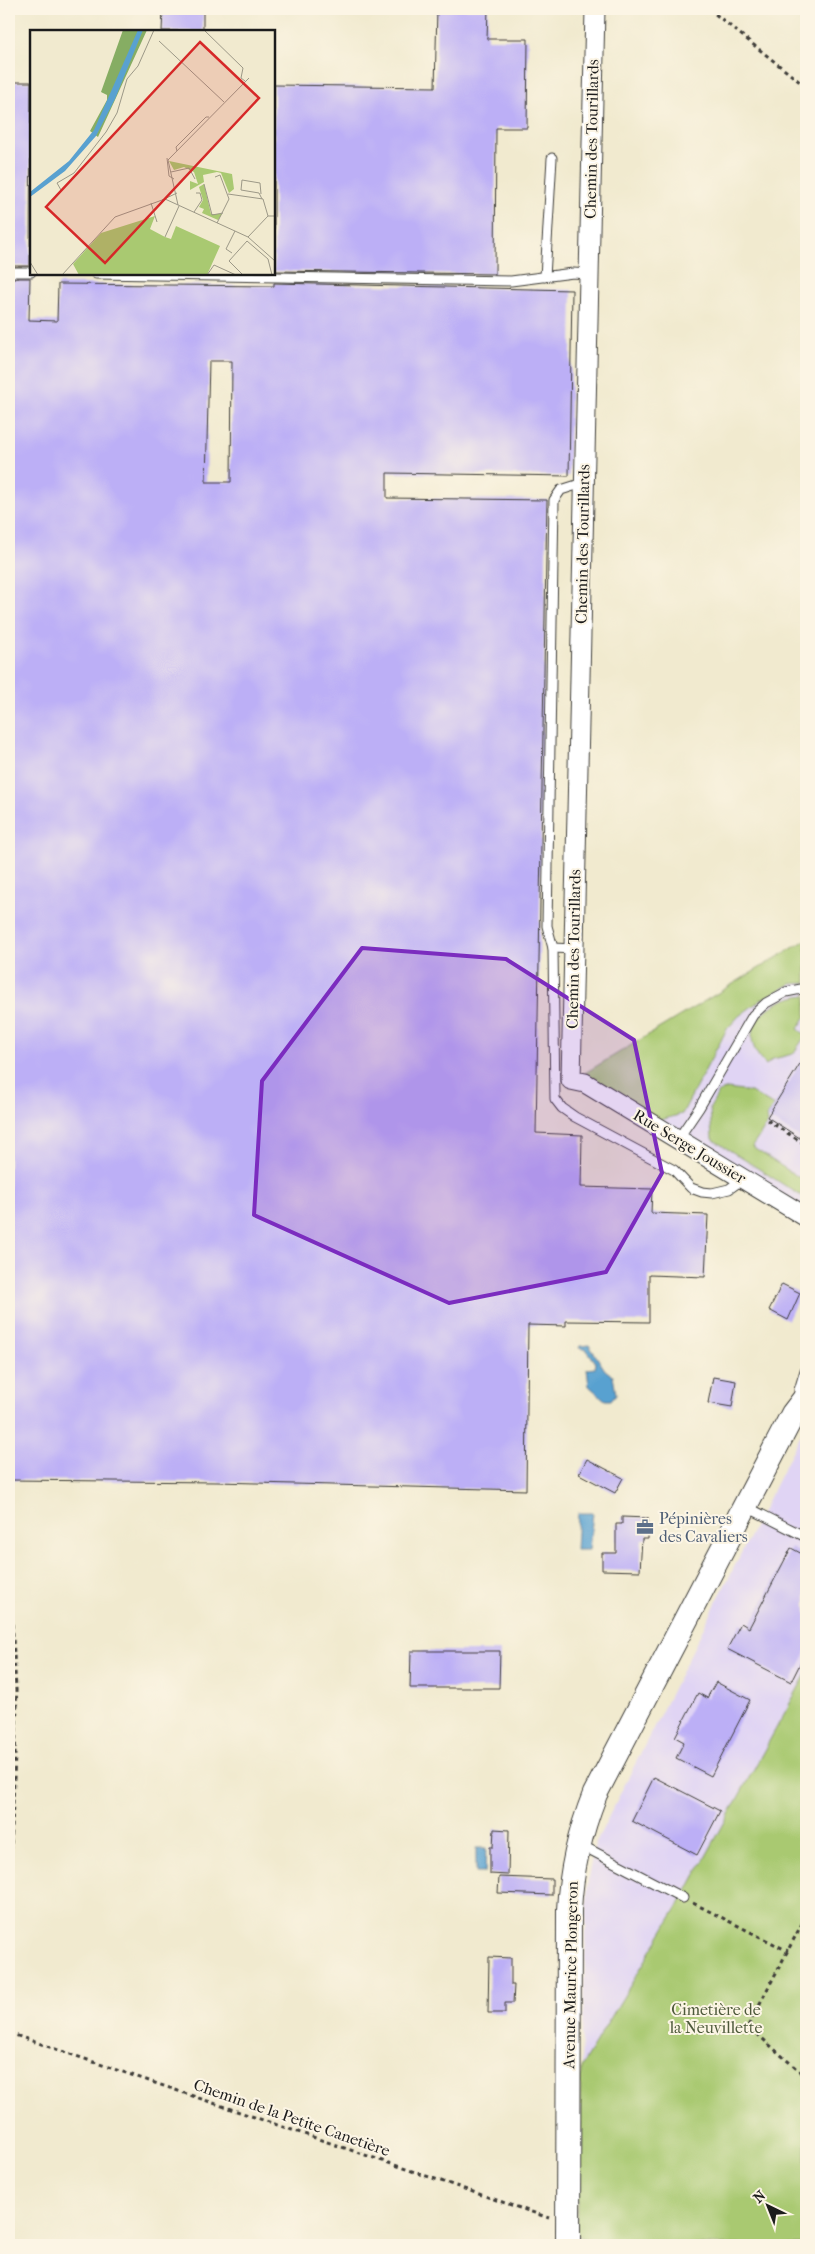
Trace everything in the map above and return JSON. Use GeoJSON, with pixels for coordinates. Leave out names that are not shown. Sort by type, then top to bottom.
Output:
{"type":"FeatureCollection","features":[{"type":"Feature","properties":{"kind":"street","name":"Chemin des Tourillards"},"geometry":{"type":"LineString","coordinates":[[571,1080],[595,9]]}},
{"type":"Feature","properties":{"kind":"street","name":"Rue Serge Joussier"},"geometry":{"type":"LineString","coordinates":[[571,1080],[585,1082],[806,1217]]}},
{"type":"Feature","properties":{"kind":"street","name":"Avenue Maurice Plongeron"},"geometry":{"type":"LineString","coordinates":[[568,2235],[569,1910],[571,1880],[578,1844],[595,1794],[744,1506],[793,1414],[803,1401]]}},
{"type":"Feature","properties":{"kind":"lane"},"geometry":{"type":"LineString","coordinates":[[545,277],[552,158]]}},
{"type":"Feature","properties":{"kind":"lane"},"geometry":{"type":"LineString","coordinates":[[9,272],[30,272]]}},
{"type":"Feature","properties":{"kind":"lane"},"geometry":{"type":"LineString","coordinates":[[155,275],[511,281],[588,274]]}},
{"type":"Feature","properties":{"kind":"lane"},"geometry":{"type":"LineString","coordinates":[[583,483],[561,490],[554,500],[547,926],[553,948],[555,1099],[562,1108],[575,1117],[674,1170],[691,1188],[712,1193],[729,1189],[743,1179]]}},
{"type":"Feature","properties":{"kind":"lane"},"geometry":{"type":"LineString","coordinates":[[553,948],[573,949]]}},
{"type":"Feature","properties":{"kind":"lane"},"geometry":{"type":"LineString","coordinates":[[678,1139],[699,1108],[753,1015],[766,1003],[786,992],[806,988]]}},
{"type":"Feature","properties":{"kind":"lane"},"geometry":{"type":"LineString","coordinates":[[803,1401],[799,1390],[806,1367]]}},
{"type":"Feature","properties":{"kind":"lane"},"geometry":{"type":"LineString","coordinates":[[744,1506],[806,1537]]}},
{"type":"Feature","properties":{"kind":"lane"},"geometry":{"type":"LineString","coordinates":[[578,1844],[683,1898]]}},
{"type":"Feature","properties":{"kind":"path"},"geometry":{"type":"LineString","coordinates":[[710,9],[806,87]]}},
{"type":"Feature","properties":{"kind":"path"},"geometry":{"type":"LineString","coordinates":[[767,1120],[806,1146]]}},
{"type":"Feature","properties":{"kind":"path"},"geometry":{"type":"LineString","coordinates":[[9,1568],[17,1706],[9,1898]]}},
{"type":"Feature","properties":{"kind":"path"},"geometry":{"type":"LineString","coordinates":[[683,1898],[788,1951]]}},
{"type":"Feature","properties":{"kind":"path"},"geometry":{"type":"LineString","coordinates":[[806,1916],[748,2026],[806,2077]]}},
{"type":"Feature","properties":{"kind":"path","name":"Chemin de la Petite Canetière"},"geometry":{"type":"LineString","coordinates":[[9,2034],[568,2235]]}},
{"type":"Feature","properties":{"kind":"highlighted area"},"geometry":{"type":"Polygon","coordinates":[[[362,948],[506,959],[634,1040],[662,1173],[606,1272],[449,1303],[254,1215],[262,1081],[362,948]]]}},
{"type":"Feature","properties":{"kind":"shaded area"},"geometry":{"type":"Polygon","coordinates":[[[806,940],[806,1222],[585,1073],[806,940]]]}},
{"type":"Feature","properties":{"kind":"shaded area"},"geometry":{"type":"Polygon","coordinates":[[[806,1424],[806,1674],[683,1898],[581,2067],[588,1877],[595,1844],[806,1424]]]}},
{"type":"Feature","properties":{"kind":"green space"},"geometry":{"type":"Polygon","coordinates":[[[806,940],[806,983],[791,984],[762,999],[739,1016],[727,1029],[682,1114],[657,1121],[585,1073],[806,940]]]}},
{"type":"Feature","properties":{"kind":"green space"},"geometry":{"type":"Polygon","coordinates":[[[806,995],[806,1016],[798,1029],[806,1035],[793,1054],[773,1059],[766,1065],[756,1052],[752,1040],[753,1028],[767,1009],[792,997],[806,995]]]}},
{"type":"Feature","properties":{"kind":"green space"},"geometry":{"type":"Polygon","coordinates":[[[727,1089],[751,1092],[774,1106],[767,1117],[768,1123],[752,1147],[806,1182],[806,1199],[712,1139],[710,1108],[719,1092],[727,1089]]]}},
{"type":"Feature","properties":{"kind":"green space","name":"Cimetière de la Neuvillette"},"geometry":{"type":"Polygon","coordinates":[[[806,1674],[806,2245],[589,2245],[588,2240],[576,2235],[581,2067],[683,1898],[806,1674]]]}},
{"type":"Feature","properties":{"kind":"water"},"geometry":{"type":"Polygon","coordinates":[[[589,1345],[605,1370],[613,1376],[616,1394],[611,1400],[605,1400],[589,1386],[587,1369],[595,1368],[596,1363],[587,1350],[579,1348],[580,1346],[589,1345]]]}},
{"type":"Feature","properties":{"kind":"water"},"geometry":{"type":"Polygon","coordinates":[[[578,1513],[593,1513],[589,1550],[576,1550],[578,1513]]]}},
{"type":"Feature","properties":{"kind":"water"},"geometry":{"type":"Polygon","coordinates":[[[476,1848],[486,1848],[485,1873],[476,1873],[476,1848]]]}},
{"type":"Feature","properties":{"kind":"building"},"geometry":{"type":"Polygon","coordinates":[[[163,9],[203,9],[203,30],[162,30],[163,9]]]}},
{"type":"Feature","properties":{"kind":"building"},"geometry":{"type":"Polygon","coordinates":[[[437,9],[488,9],[487,39],[528,39],[527,128],[496,128],[495,274],[275,271],[275,85],[435,87],[437,9]]]}},
{"type":"Feature","properties":{"kind":"building"},"geometry":{"type":"Polygon","coordinates":[[[9,82],[30,82],[30,266],[9,266],[9,82]]]}},
{"type":"Feature","properties":{"kind":"building"},"geometry":{"type":"Polygon","coordinates":[[[9,278],[30,278],[29,320],[57,321],[58,284],[274,286],[274,283],[572,290],[569,476],[387,473],[387,498],[547,500],[536,1133],[582,1135],[581,1187],[652,1189],[651,1213],[708,1215],[705,1277],[649,1275],[649,1322],[566,1321],[566,1326],[528,1325],[526,1490],[217,1482],[9,1480],[13,1318],[9,1318],[9,278]],[[209,361],[206,482],[231,482],[232,361],[209,361]]]}},
{"type":"Feature","properties":{"kind":"building"},"geometry":{"type":"Polygon","coordinates":[[[806,1054],[806,1142],[767,1117],[806,1054]]]}},
{"type":"Feature","properties":{"kind":"building"},"geometry":{"type":"Polygon","coordinates":[[[782,1284],[800,1293],[788,1320],[769,1310],[782,1284]]]}},
{"type":"Feature","properties":{"kind":"building"},"geometry":{"type":"Polygon","coordinates":[[[713,1377],[736,1381],[732,1407],[708,1403],[713,1377]]]}},
{"type":"Feature","properties":{"kind":"building"},"geometry":{"type":"Polygon","coordinates":[[[587,1459],[623,1478],[615,1493],[579,1474],[587,1459]]]}},
{"type":"Feature","properties":{"kind":"building"},"geometry":{"type":"Polygon","coordinates":[[[622,1517],[648,1518],[648,1539],[642,1539],[640,1571],[602,1570],[602,1553],[616,1553],[616,1524],[622,1524],[622,1517]]]}},
{"type":"Feature","properties":{"kind":"building"},"geometry":{"type":"Polygon","coordinates":[[[791,1548],[806,1556],[806,1652],[791,1682],[727,1649],[741,1623],[749,1628],[791,1548]]]}},
{"type":"Feature","properties":{"kind":"building"},"geometry":{"type":"Polygon","coordinates":[[[411,1651],[500,1651],[499,1688],[410,1688],[411,1651]]]}},
{"type":"Feature","properties":{"kind":"building"},"geometry":{"type":"Polygon","coordinates":[[[716,1682],[750,1700],[711,1776],[676,1758],[684,1742],[675,1737],[698,1693],[707,1698],[716,1682]]]}},
{"type":"Feature","properties":{"kind":"building"},"geometry":{"type":"Polygon","coordinates":[[[654,1777],[720,1811],[697,1855],[632,1821],[654,1777]]]}},
{"type":"Feature","properties":{"kind":"building"},"geometry":{"type":"Polygon","coordinates":[[[494,1829],[509,1830],[508,1875],[490,1874],[490,1847],[493,1847],[494,1829]]]}},
{"type":"Feature","properties":{"kind":"building"},"geometry":{"type":"Polygon","coordinates":[[[499,1877],[552,1879],[552,1895],[498,1893],[499,1877]]]}},
{"type":"Feature","properties":{"kind":"building"},"geometry":{"type":"Polygon","coordinates":[[[489,1957],[511,1958],[511,1985],[514,1985],[513,2003],[505,2003],[505,2013],[488,2013],[489,1957]]]}},
{"type":"Feature","properties":{"kind":"place","name":"Pépinières des Cavaliers"},"geometry":{"type":"Point","coordinates":[645,1527]}}]}
